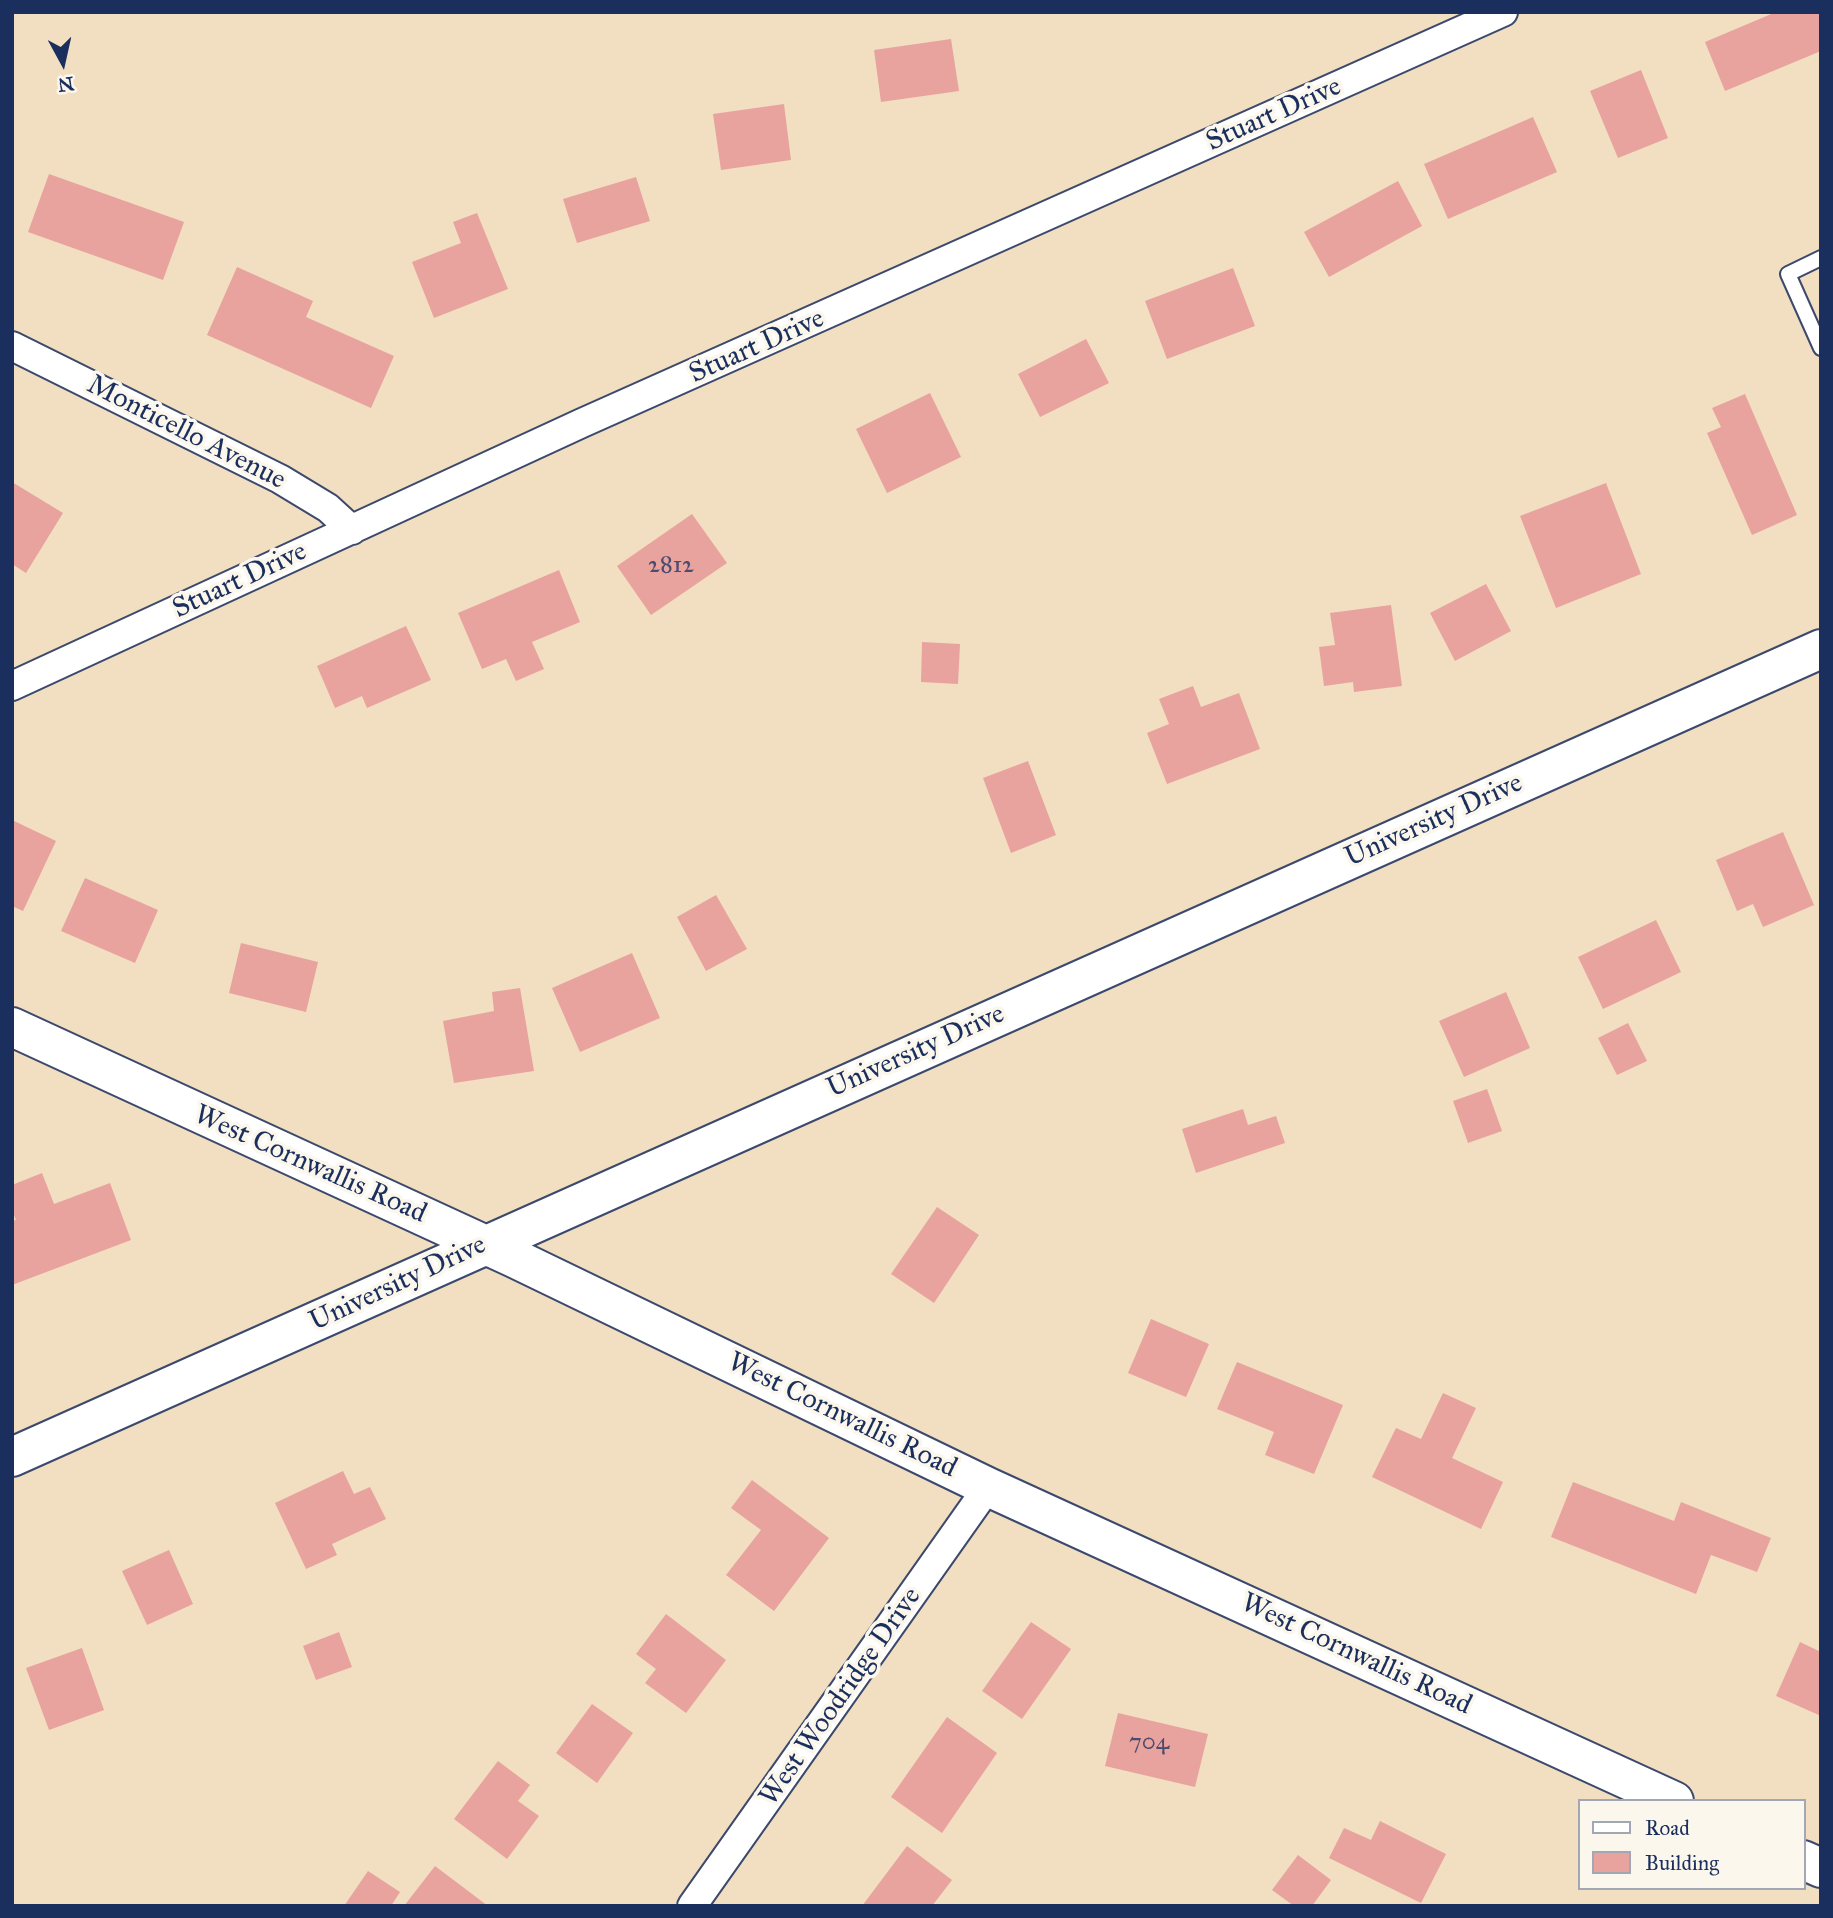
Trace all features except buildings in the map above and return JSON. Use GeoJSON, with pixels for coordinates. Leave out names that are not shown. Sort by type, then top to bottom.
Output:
{"type":"FeatureCollection","features":[{"type":"Feature","properties":{"kind":"street","name":"Stuart Drive"},"geometry":{"type":"LineString","coordinates":[[12,686],[595,418],[1503,12]]}},
{"type":"Feature","properties":{"kind":"street","name":"Monticello Avenue"},"geometry":{"type":"LineString","coordinates":[[12,346],[280,479],[328,508],[352,530]]}},
{"type":"Feature","properties":{"kind":"street","name":"University Drive"},"geometry":{"type":"LineString","coordinates":[[12,1457],[1821,649]]}},
{"type":"Feature","properties":{"kind":"street","name":"West Cornwallis Road"},"geometry":{"type":"LineString","coordinates":[[12,1027],[485,1244],[988,1487],[1670,1799]]}},
{"type":"Feature","properties":{"kind":"street","name":"West Woodridge Drive"},"geometry":{"type":"LineString","coordinates":[[692,1906],[988,1487]]}},
{"type":"Feature","properties":{"kind":"street"},"geometry":{"type":"LineString","coordinates":[[1805,1861],[1821,1868]]}},
{"type":"Feature","properties":{"kind":"lane"},"geometry":{"type":"LineString","coordinates":[[1821,258],[1788,274],[1821,348]]}}]}
